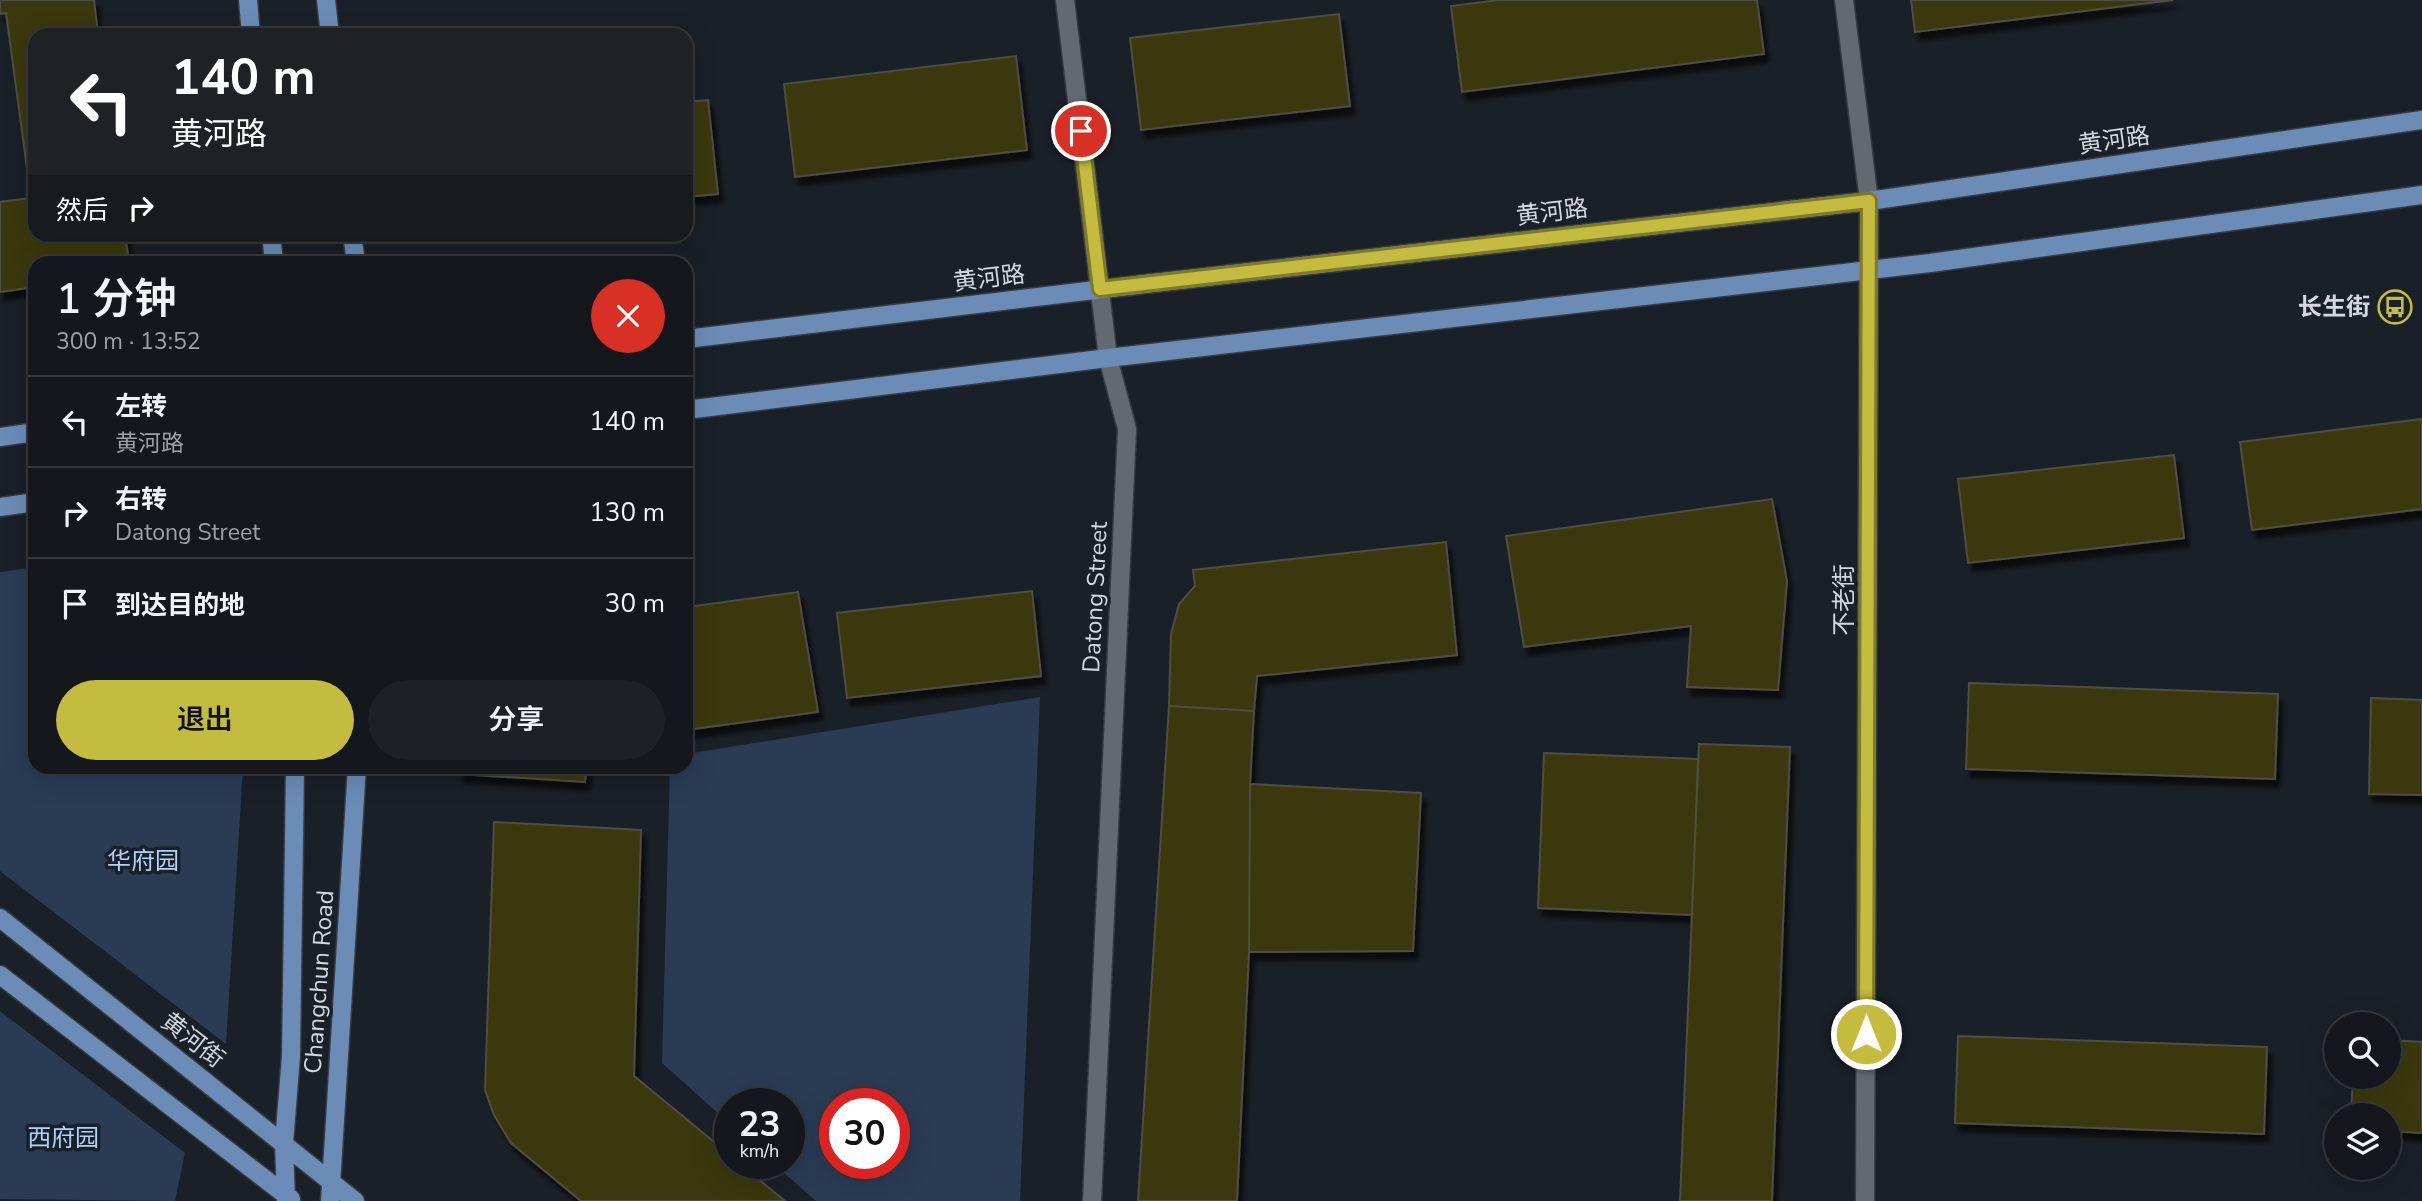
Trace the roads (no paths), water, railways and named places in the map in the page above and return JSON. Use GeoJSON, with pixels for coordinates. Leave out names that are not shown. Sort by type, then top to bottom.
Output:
{"type":"FeatureCollection","features":[{"type":"Feature","properties":{"kind":"main road"},"geometry":{"type":"LineString","coordinates":[[248,0],[250,28]]}},
{"type":"Feature","properties":{"kind":"main road"},"geometry":{"type":"LineString","coordinates":[[326,0],[329,28]]}},
{"type":"Feature","properties":{"kind":"main road","name":"黄河路"},"geometry":{"type":"LineString","coordinates":[[693,338],[1869,201],[2422,120]]}},
{"type":"Feature","properties":{"kind":"main road"},"geometry":{"type":"LineString","coordinates":[[693,409],[1944,261],[2422,195]]}},
{"type":"Feature","properties":{"kind":"main road"},"geometry":{"type":"LineString","coordinates":[[0,437],[28,433]]}},
{"type":"Feature","properties":{"kind":"main road"},"geometry":{"type":"LineString","coordinates":[[0,507],[28,503]]}},
{"type":"Feature","properties":{"kind":"main road","name":"Changchun Road"},"geometry":{"type":"LineString","coordinates":[[288,1198],[284,1143],[291,1056],[295,774]]}},
{"type":"Feature","properties":{"kind":"main road","name":"Changchun Road"},"geometry":{"type":"LineString","coordinates":[[330,1201],[357,774]]}},
{"type":"Feature","properties":{"kind":"main road","name":"黄河街"},"geometry":{"type":"LineString","coordinates":[[0,918],[355,1201]]}},
{"type":"Feature","properties":{"kind":"main road"},"geometry":{"type":"LineString","coordinates":[[0,975],[288,1198]]}},
{"type":"Feature","properties":{"kind":"street","name":"Datong Street"},"geometry":{"type":"LineString","coordinates":[[1065,0],[1108,358],[1127,429],[1092,1201]]}},
{"type":"Feature","properties":{"kind":"street","name":"不老街"},"geometry":{"type":"LineString","coordinates":[[1844,0],[1869,201],[1865,1201]]}},
{"type":"Feature","properties":{"kind":"place","name":"长生街"},"geometry":{"type":"Point","coordinates":[2395,307]}},
{"type":"Feature","properties":{"kind":"park label","name":"华府园"},"geometry":{"type":"Point","coordinates":[143,861]}},
{"type":"Feature","properties":{"kind":"park label","name":"西府园"},"geometry":{"type":"Point","coordinates":[63,1138]}}]}
